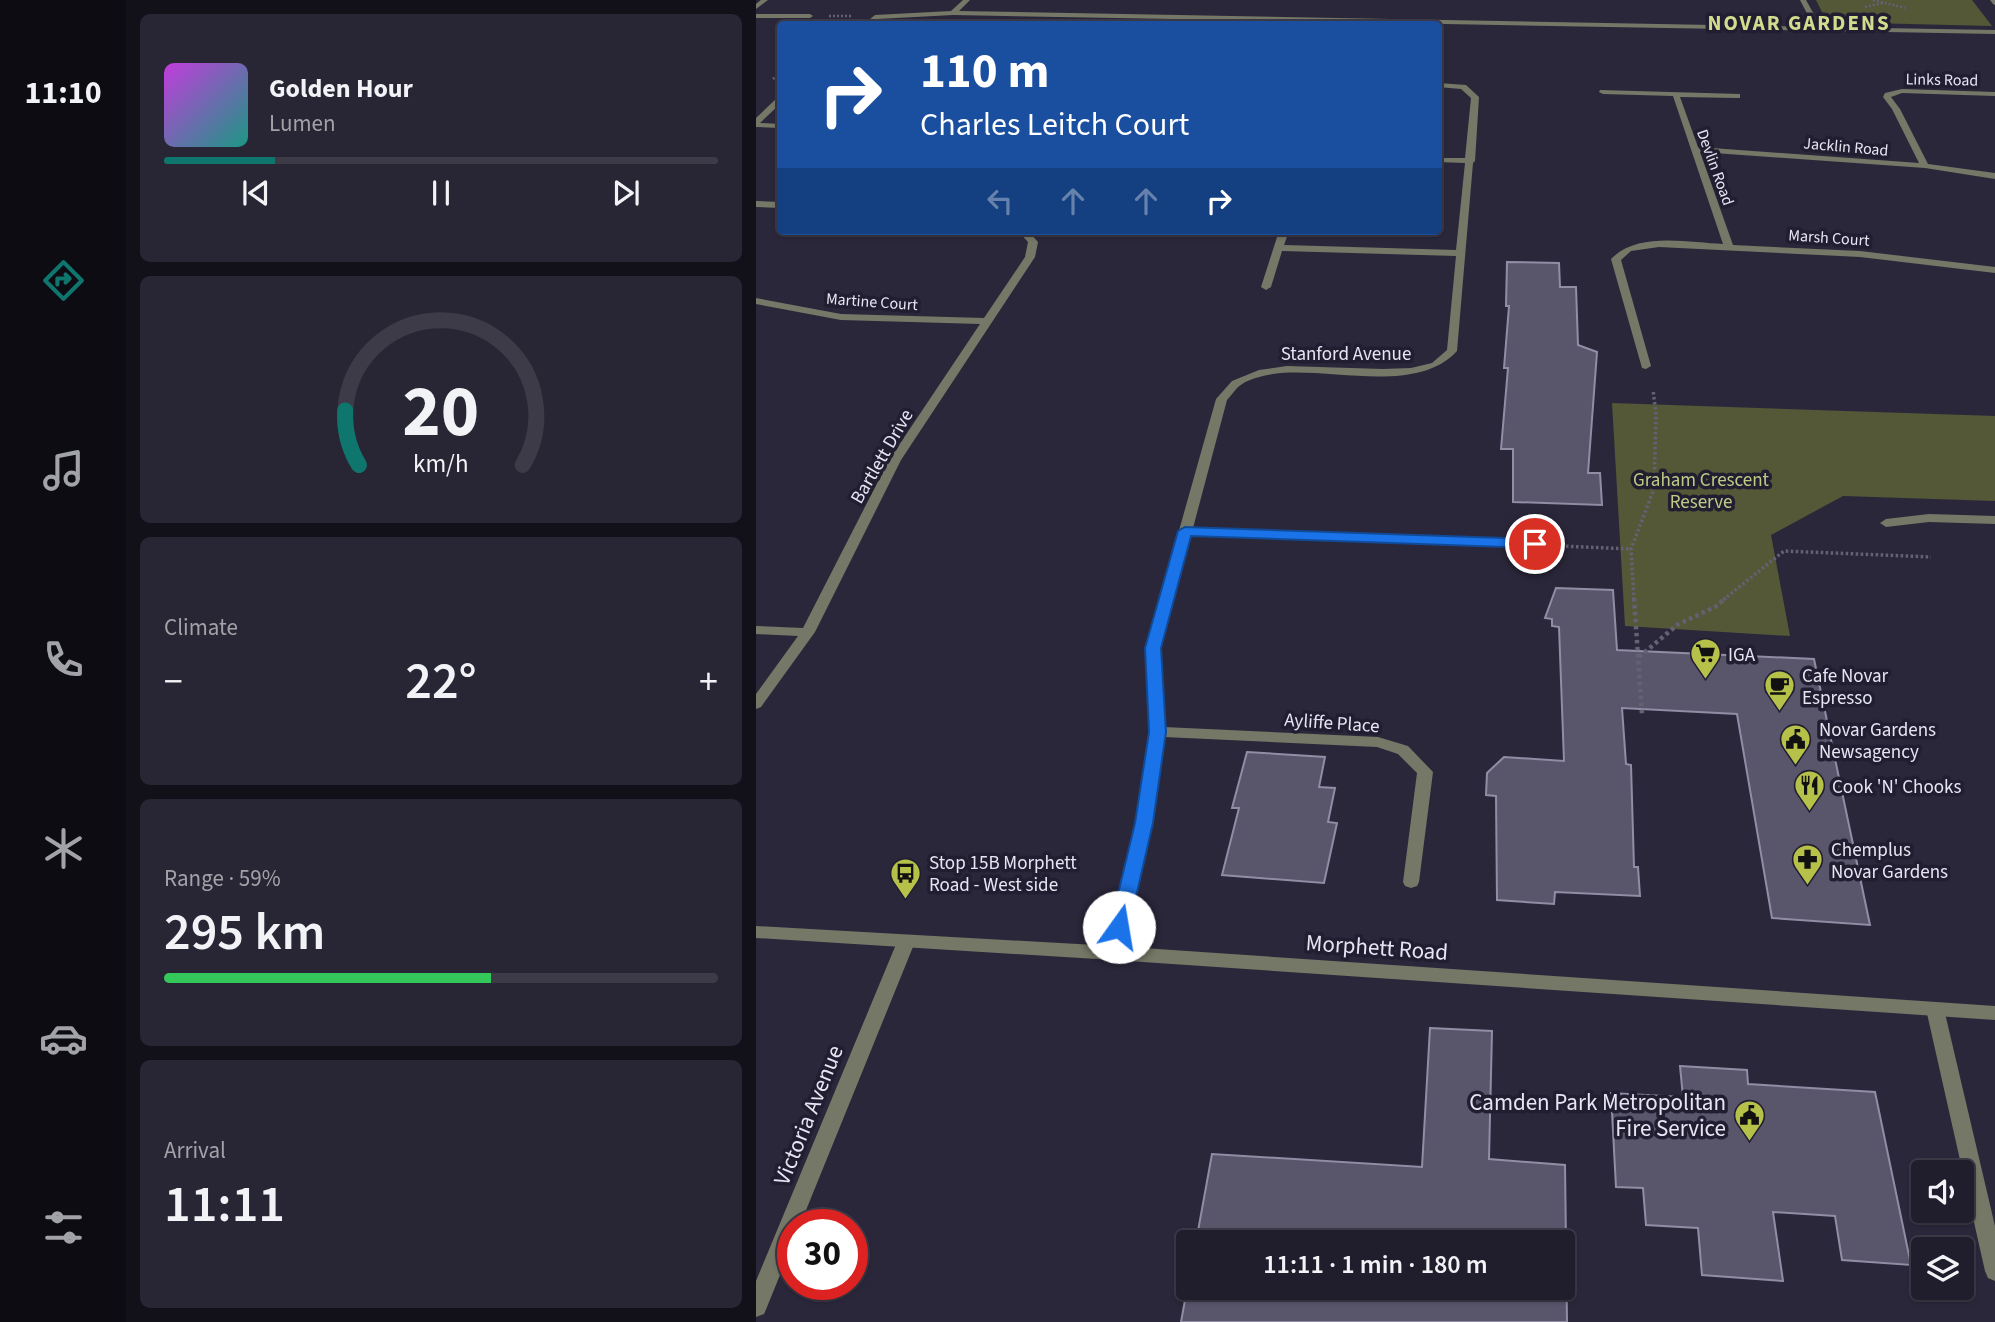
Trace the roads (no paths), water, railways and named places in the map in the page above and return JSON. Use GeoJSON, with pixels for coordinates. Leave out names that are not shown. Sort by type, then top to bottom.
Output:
{"type":"FeatureCollection","features":[{"type":"Feature","properties":{"kind":"street"},"geometry":{"type":"LineString","coordinates":[[756,7],[765,0]]}},
{"type":"Feature","properties":{"kind":"street"},"geometry":{"type":"LineString","coordinates":[[953,13],[967,0]]}},
{"type":"Feature","properties":{"kind":"street"},"geometry":{"type":"LineString","coordinates":[[1803,0],[1818,28]]}},
{"type":"Feature","properties":{"kind":"street"},"geometry":{"type":"LineString","coordinates":[[1126,15],[1132,7]]}},
{"type":"Feature","properties":{"kind":"street"},"geometry":{"type":"LineString","coordinates":[[870,21],[875,17],[953,13],[1995,32]]}},
{"type":"Feature","properties":{"kind":"street"},"geometry":{"type":"LineString","coordinates":[[756,16],[810,16]]}},
{"type":"Feature","properties":{"kind":"street","name":"Stanford Avenue"},"geometry":{"type":"LineString","coordinates":[[1113,953],[1144,823],[1157,732],[1153,648],[1222,399],[1236,383],[1258,373],[1280,369],[1397,372],[1426,369],[1444,362],[1452,351],[1475,97],[1463,87],[1442,85]]}},
{"type":"Feature","properties":{"kind":"street","name":"Links Road"},"geometry":{"type":"LineString","coordinates":[[1925,166],[1888,95],[1902,91],[1995,94]]}},
{"type":"Feature","properties":{"kind":"street"},"geometry":{"type":"LineString","coordinates":[[1603,92],[1737,96]]}},
{"type":"Feature","properties":{"kind":"street","name":"Devlin Road"},"geometry":{"type":"LineString","coordinates":[[1676,95],[1729,247]]}},
{"type":"Feature","properties":{"kind":"street"},"geometry":{"type":"LineString","coordinates":[[756,124],[777,103]]}},
{"type":"Feature","properties":{"kind":"street"},"geometry":{"type":"LineString","coordinates":[[756,124],[777,126]]}},
{"type":"Feature","properties":{"kind":"street","name":"Jacklin Road"},"geometry":{"type":"LineString","coordinates":[[1694,149],[1925,166],[1995,176]]}},
{"type":"Feature","properties":{"kind":"street"},"geometry":{"type":"LineString","coordinates":[[1442,160],[1471,161]]}},
{"type":"Feature","properties":{"kind":"street"},"geometry":{"type":"LineString","coordinates":[[756,204],[777,205]]}},
{"type":"Feature","properties":{"kind":"street","name":"Bartlett Drive"},"geometry":{"type":"LineString","coordinates":[[756,704],[808,632],[895,460],[1030,257],[1033,242],[1027,235]]}},
{"type":"Feature","properties":{"kind":"street"},"geometry":{"type":"LineString","coordinates":[[1266,287],[1282,235]]}},
{"type":"Feature","properties":{"kind":"street","name":"Marsh Court"},"geometry":{"type":"LineString","coordinates":[[1646,366],[1616,259],[1628,249],[1659,244],[1860,254],[1994,269]]}},
{"type":"Feature","properties":{"kind":"street"},"geometry":{"type":"LineString","coordinates":[[1278,247],[1462,253]]}},
{"type":"Feature","properties":{"kind":"street"},"geometry":{"type":"LineString","coordinates":[[1994,269],[1995,280]]}},
{"type":"Feature","properties":{"kind":"street","name":"Martine Court"},"geometry":{"type":"LineString","coordinates":[[756,301],[841,317],[988,321]]}},
{"type":"Feature","properties":{"kind":"street"},"geometry":{"type":"LineString","coordinates":[[1886,523],[1929,518],[1995,520]]}},
{"type":"Feature","properties":{"kind":"street"},"geometry":{"type":"LineString","coordinates":[[1185,531],[1535,544]]}},
{"type":"Feature","properties":{"kind":"street"},"geometry":{"type":"LineString","coordinates":[[756,630],[808,632]]}},
{"type":"Feature","properties":{"kind":"street","name":"Ayliffe Place"},"geometry":{"type":"LineString","coordinates":[[1157,732],[1378,743],[1403,750],[1425,772],[1411,882]]}},
{"type":"Feature","properties":{"kind":"street","name":"Morphett Road"},"geometry":{"type":"LineString","coordinates":[[756,932],[1113,953],[1995,1013]]}},
{"type":"Feature","properties":{"kind":"street","name":"Victoria Avenue"},"geometry":{"type":"LineString","coordinates":[[756,1307],[906,942]]}},
{"type":"Feature","properties":{"kind":"street"},"geometry":{"type":"LineString","coordinates":[[1935,1009],[1995,1271]]}},
{"type":"Feature","properties":{"kind":"place","name":"IGA"},"geometry":{"type":"Point","coordinates":[1705,681]}},
{"type":"Feature","properties":{"kind":"place","name":"Cafe Novar Espresso"},"geometry":{"type":"Point","coordinates":[1779,713]}},
{"type":"Feature","properties":{"kind":"place","name":"Novar Gardens Newsagency"},"geometry":{"type":"Point","coordinates":[1796,767]}},
{"type":"Feature","properties":{"kind":"place","name":"Cook 'N' Chooks"},"geometry":{"type":"Point","coordinates":[1809,813]}},
{"type":"Feature","properties":{"kind":"place","name":"Chemplus Novar Gardens"},"geometry":{"type":"Point","coordinates":[1808,887]}},
{"type":"Feature","properties":{"kind":"place","name":"Stop 15B Morphett Road - West side"},"geometry":{"type":"Point","coordinates":[906,900]}},
{"type":"Feature","properties":{"kind":"place","name":"Camden Park Metropolitan Fire Service"},"geometry":{"type":"Point","coordinates":[1749,1142]}},
{"type":"Feature","properties":{"kind":"district","name":"NOVAR GARDENS"},"geometry":{"type":"Point","coordinates":[1799,23]}},
{"type":"Feature","properties":{"kind":"park label","name":"Graham Crescent Reserve"},"geometry":{"type":"Point","coordinates":[1701,490]}}]}
